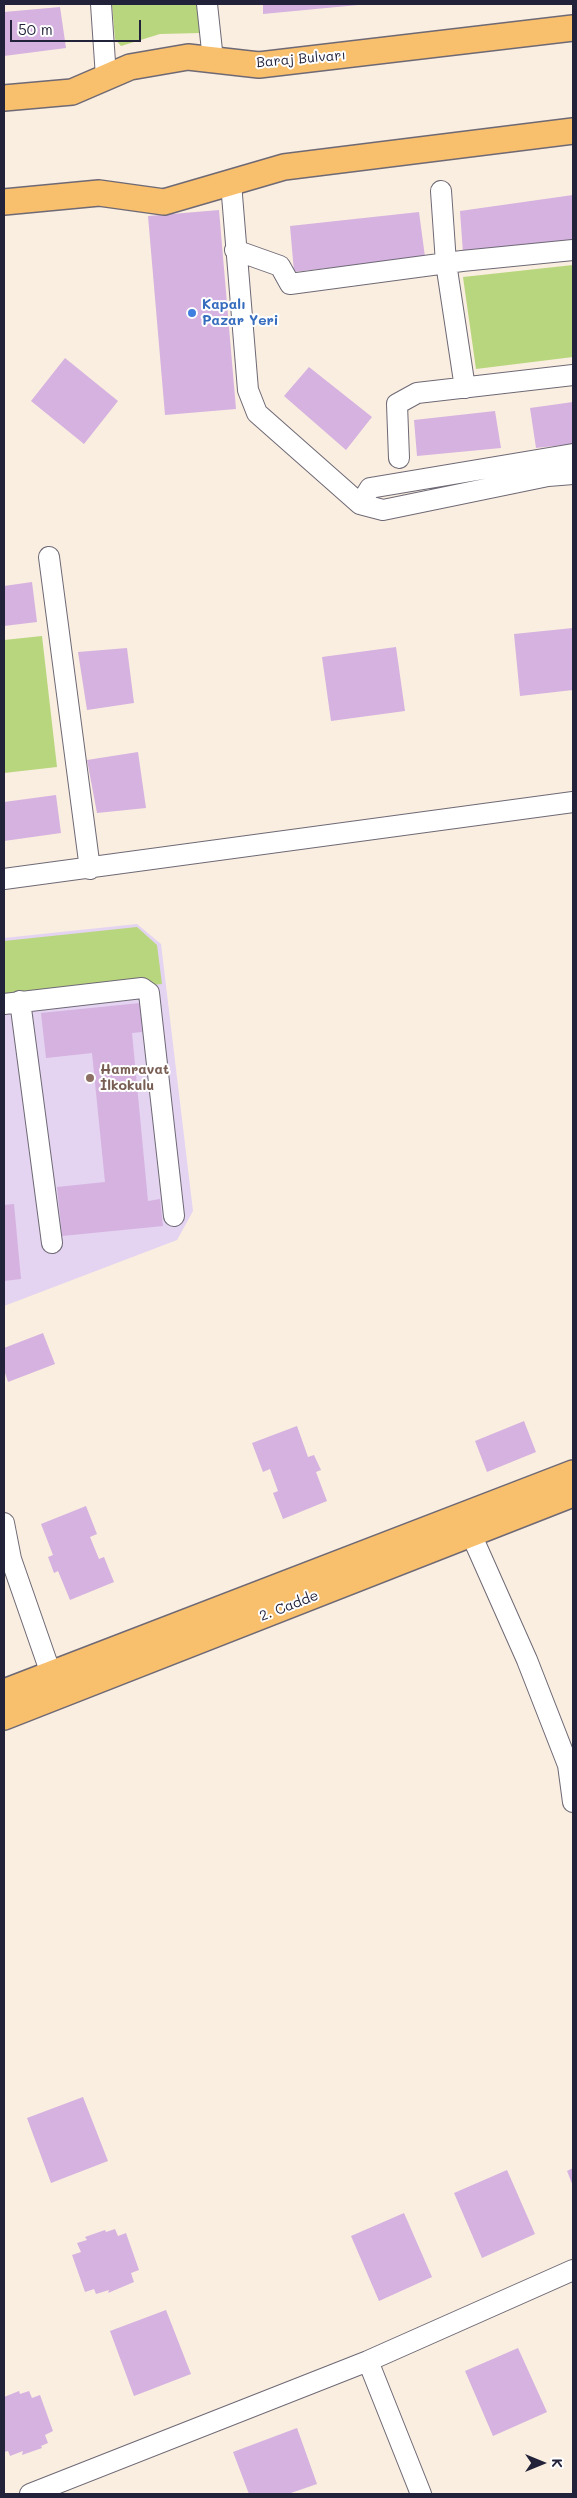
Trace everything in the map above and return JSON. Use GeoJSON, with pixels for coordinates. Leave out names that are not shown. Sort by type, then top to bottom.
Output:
{"type":"FeatureCollection","features":[{"type":"Feature","properties":{"kind":"main road","name":"Baraj Bulvarı"},"geometry":{"type":"LineString","coordinates":[[4,98],[72,92],[130,66],[188,57],[259,65],[573,28]]}},
{"type":"Feature","properties":{"kind":"main road"},"geometry":{"type":"LineString","coordinates":[[4,202],[99,193],[164,202],[284,167],[573,131]]}},
{"type":"Feature","properties":{"kind":"main road","name":"2. Cadde"},"geometry":{"type":"LineString","coordinates":[[4,1692],[573,1473]]}},
{"type":"Feature","properties":{"kind":"main road","name":"2. Cadde"},"geometry":{"type":"LineString","coordinates":[[4,1717],[573,1494]]}},
{"type":"Feature","properties":{"kind":"street"},"geometry":{"type":"LineString","coordinates":[[101,4],[106,77]]}},
{"type":"Feature","properties":{"kind":"street"},"geometry":{"type":"LineString","coordinates":[[207,4],[213,60]]}},
{"type":"Feature","properties":{"kind":"street"},"geometry":{"type":"LineString","coordinates":[[231,183],[248,390],[256,413],[360,504],[382,510],[548,476],[573,474]]}},
{"type":"Feature","properties":{"kind":"street"},"geometry":{"type":"LineString","coordinates":[[441,191],[446,264],[465,388]]}},
{"type":"Feature","properties":{"kind":"street"},"geometry":{"type":"LineString","coordinates":[[235,250],[280,266],[290,284],[573,250]]}},
{"type":"Feature","properties":{"kind":"street"},"geometry":{"type":"LineString","coordinates":[[399,458],[397,404],[417,393],[573,375]]}},
{"type":"Feature","properties":{"kind":"street"},"geometry":{"type":"LineString","coordinates":[[360,504],[370,488],[573,454]]}},
{"type":"Feature","properties":{"kind":"street"},"geometry":{"type":"LineString","coordinates":[[50,557],[90,868]]}},
{"type":"Feature","properties":{"kind":"street"},"geometry":{"type":"LineString","coordinates":[[4,879],[573,802]]}},
{"type":"Feature","properties":{"kind":"street"},"geometry":{"type":"LineString","coordinates":[[52,1243],[12,1002],[142,988],[149,993],[174,1216]]}},
{"type":"Feature","properties":{"kind":"street"},"geometry":{"type":"LineString","coordinates":[[4,1522],[12,1559],[51,1674]]}},
{"type":"Feature","properties":{"kind":"street"},"geometry":{"type":"LineString","coordinates":[[471,1534],[527,1660],[568,1765],[573,1802]]}},
{"type":"Feature","properties":{"kind":"street"},"geometry":{"type":"LineString","coordinates":[[30,2494],[368,2361],[573,2270]]}},
{"type":"Feature","properties":{"kind":"street"},"geometry":{"type":"LineString","coordinates":[[368,2361],[421,2494]]}},
{"type":"Feature","properties":{"kind":"shaded area","name":"Hamravat İlkokulu"},"geometry":{"type":"Polygon","coordinates":[[[137,924],[161,944],[193,1211],[177,1240],[4,1306],[4,938],[137,924]]]}},
{"type":"Feature","properties":{"kind":"green space"},"geometry":{"type":"Polygon","coordinates":[[[112,4],[197,4],[200,33],[160,34],[121,46],[115,39],[112,4]]]}},
{"type":"Feature","properties":{"kind":"green space"},"geometry":{"type":"Polygon","coordinates":[[[573,265],[573,357],[476,369],[463,277],[573,265]]]}},
{"type":"Feature","properties":{"kind":"green space"},"geometry":{"type":"Polygon","coordinates":[[[42,636],[57,767],[4,773],[4,640],[42,636]]]}},
{"type":"Feature","properties":{"kind":"green space"},"geometry":{"type":"Polygon","coordinates":[[[137,927],[157,945],[162,984],[4,1000],[4,941],[137,927]]]}},
{"type":"Feature","properties":{"kind":"building"},"geometry":{"type":"Polygon","coordinates":[[[263,4],[358,4],[358,5],[263,14],[263,4]]]}},
{"type":"Feature","properties":{"kind":"building"},"geometry":{"type":"Polygon","coordinates":[[[60,7],[66,48],[4,56],[4,12],[60,7]]]}},
{"type":"Feature","properties":{"kind":"building"},"geometry":{"type":"Polygon","coordinates":[[[573,195],[573,241],[463,253],[460,211],[573,195]]]}},
{"type":"Feature","properties":{"kind":"building","name":"Kapalı Pazar Yeri"},"geometry":{"type":"Polygon","coordinates":[[[219,210],[236,409],[165,415],[148,216],[219,210]]]}},
{"type":"Feature","properties":{"kind":"building"},"geometry":{"type":"Polygon","coordinates":[[[419,212],[425,257],[294,272],[290,226],[419,212]]]}},
{"type":"Feature","properties":{"kind":"building"},"geometry":{"type":"Polygon","coordinates":[[[65,358],[118,401],[84,444],[31,401],[65,358]]]}},
{"type":"Feature","properties":{"kind":"building"},"geometry":{"type":"Polygon","coordinates":[[[309,367],[372,417],[346,450],[284,396],[309,367]]]}},
{"type":"Feature","properties":{"kind":"building"},"geometry":{"type":"Polygon","coordinates":[[[573,402],[573,444],[536,448],[530,408],[573,402]]]}},
{"type":"Feature","properties":{"kind":"building"},"geometry":{"type":"Polygon","coordinates":[[[495,411],[501,448],[417,456],[414,420],[495,411]]]}},
{"type":"Feature","properties":{"kind":"building"},"geometry":{"type":"Polygon","coordinates":[[[32,582],[37,622],[4,626],[4,586],[32,582]]]}},
{"type":"Feature","properties":{"kind":"building"},"geometry":{"type":"Polygon","coordinates":[[[573,628],[573,690],[520,696],[514,634],[573,628]]]}},
{"type":"Feature","properties":{"kind":"building"},"geometry":{"type":"Polygon","coordinates":[[[396,647],[405,711],[331,721],[322,657],[396,647]]]}},
{"type":"Feature","properties":{"kind":"building"},"geometry":{"type":"Polygon","coordinates":[[[127,648],[134,703],[87,710],[78,652],[127,648]]]}},
{"type":"Feature","properties":{"kind":"building"},"geometry":{"type":"Polygon","coordinates":[[[138,752],[146,808],[97,813],[87,760],[138,752]]]}},
{"type":"Feature","properties":{"kind":"building"},"geometry":{"type":"Polygon","coordinates":[[[56,795],[61,833],[4,841],[4,802],[56,795]]]}},
{"type":"Feature","properties":{"kind":"building"},"geometry":{"type":"Polygon","coordinates":[[[140,1003],[142,1032],[132,1033],[148,1201],[160,1199],[163,1226],[62,1236],[57,1187],[105,1182],[92,1053],[46,1058],[41,1013],[140,1003]]]}},
{"type":"Feature","properties":{"kind":"building"},"geometry":{"type":"Polygon","coordinates":[[[14,1204],[21,1279],[4,1281],[4,1205],[14,1204]]]}},
{"type":"Feature","properties":{"kind":"building"},"geometry":{"type":"Polygon","coordinates":[[[43,1333],[55,1364],[8,1382],[4,1370],[4,1348],[43,1333]]]}},
{"type":"Feature","properties":{"kind":"building"},"geometry":{"type":"Polygon","coordinates":[[[524,1421],[536,1452],[487,1472],[475,1441],[524,1421]]]}},
{"type":"Feature","properties":{"kind":"building"},"geometry":{"type":"Polygon","coordinates":[[[297,1426],[308,1457],[314,1455],[321,1470],[316,1472],[327,1501],[283,1519],[273,1493],[278,1491],[270,1469],[263,1472],[252,1443],[297,1426]]]}},
{"type":"Feature","properties":{"kind":"building"},"geometry":{"type":"Polygon","coordinates":[[[86,1506],[97,1534],[90,1537],[99,1559],[104,1557],[114,1582],[70,1600],[58,1571],[54,1573],[48,1557],[53,1555],[41,1524],[86,1506]]]}},
{"type":"Feature","properties":{"kind":"building"},"geometry":{"type":"Polygon","coordinates":[[[83,2097],[108,2161],[51,2183],[27,2118],[83,2097]]]}},
{"type":"Feature","properties":{"kind":"building"},"geometry":{"type":"Polygon","coordinates":[[[573,2168],[573,2186],[567,2171],[573,2168]]]}},
{"type":"Feature","properties":{"kind":"building"},"geometry":{"type":"Polygon","coordinates":[[[507,2170],[535,2234],[482,2258],[454,2193],[507,2170]]]}},
{"type":"Feature","properties":{"kind":"building"},"geometry":{"type":"Polygon","coordinates":[[[404,2213],[432,2277],[379,2301],[351,2236],[404,2213]]]}},
{"type":"Feature","properties":{"kind":"building"},"geometry":{"type":"Polygon","coordinates":[[[115,2229],[118,2236],[126,2233],[139,2270],[131,2273],[134,2282],[108,2293],[109,2290],[96,2294],[94,2289],[85,2292],[72,2255],[81,2252],[77,2243],[87,2240],[85,2237],[105,2230],[106,2232],[115,2229]]]}},
{"type":"Feature","properties":{"kind":"building"},"geometry":{"type":"Polygon","coordinates":[[[166,2310],[191,2374],[134,2396],[110,2331],[166,2310]]]}},
{"type":"Feature","properties":{"kind":"building"},"geometry":{"type":"Polygon","coordinates":[[[518,2348],[547,2412],[493,2436],[465,2371],[518,2348]]]}},
{"type":"Feature","properties":{"kind":"building"},"geometry":{"type":"Polygon","coordinates":[[[19,2391],[20,2394],[29,2391],[32,2398],[40,2395],[53,2431],[45,2435],[48,2443],[41,2446],[42,2448],[22,2455],[23,2451],[10,2456],[8,2451],[4,2452],[4,2397],[19,2391]]]}},
{"type":"Feature","properties":{"kind":"building"},"geometry":{"type":"Polygon","coordinates":[[[297,2428],[317,2484],[288,2494],[249,2494],[233,2452],[297,2428]]]}},
{"type":"Feature","properties":{"kind":"place","name":"Kapalı Pazar Yeri"},"geometry":{"type":"Point","coordinates":[192,313]}},
{"type":"Feature","properties":{"kind":"place","name":"Hamravat İlkokulu"},"geometry":{"type":"Point","coordinates":[90,1078]}}]}
